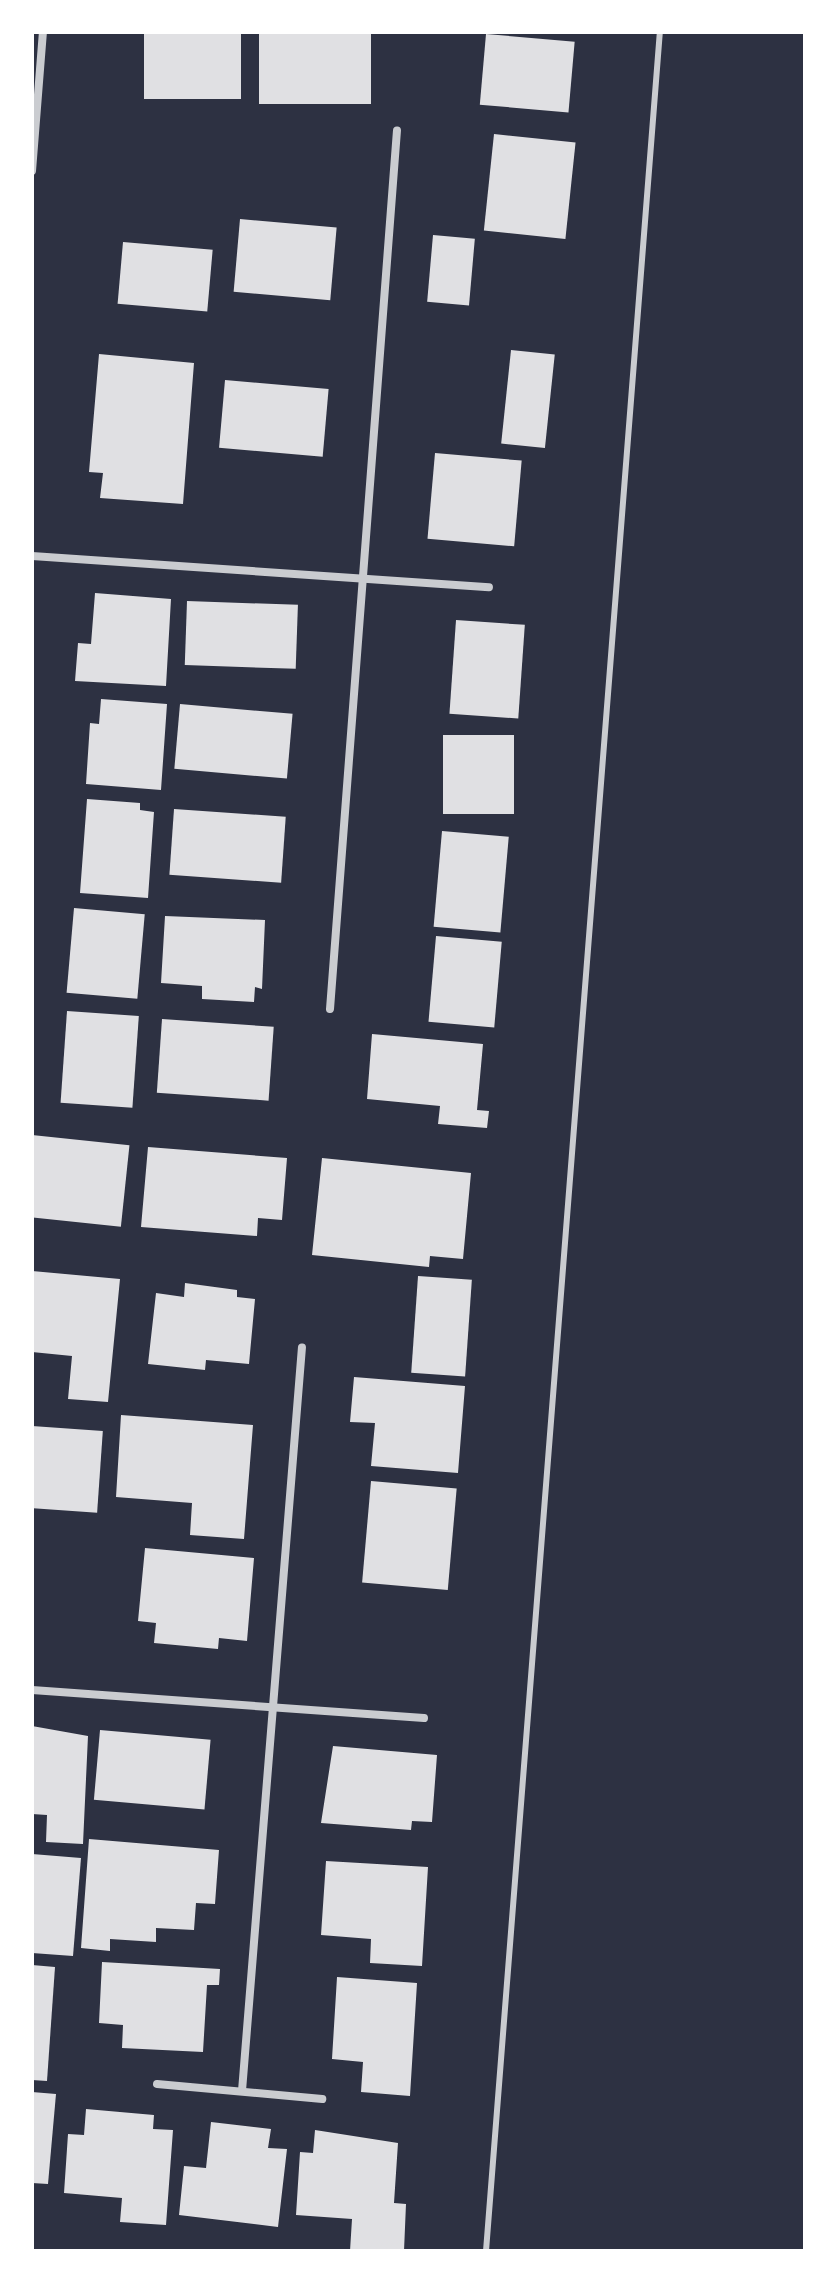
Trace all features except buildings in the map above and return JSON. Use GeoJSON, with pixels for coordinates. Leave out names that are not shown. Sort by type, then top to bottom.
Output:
{"type":"FeatureCollection","features":[{"type":"Feature","properties":{"kind":"street"},"geometry":{"type":"LineString","coordinates":[[32,171],[43,32]]}},
{"type":"Feature","properties":{"kind":"street"},"geometry":{"type":"LineString","coordinates":[[330,1009],[397,131]]}},
{"type":"Feature","properties":{"kind":"street"},"geometry":{"type":"LineString","coordinates":[[32,556],[489,587]]}},
{"type":"Feature","properties":{"kind":"street"},"geometry":{"type":"LineString","coordinates":[[242,2091],[302,1347]]}},
{"type":"Feature","properties":{"kind":"street"},"geometry":{"type":"LineString","coordinates":[[32,1690],[424,1718]]}},
{"type":"Feature","properties":{"kind":"street"},"geometry":{"type":"LineString","coordinates":[[157,2084],[322,2099]]}},
{"type":"Feature","properties":{"kind":"lane"},"geometry":{"type":"LineString","coordinates":[[486,2251],[660,32]]}}]}
